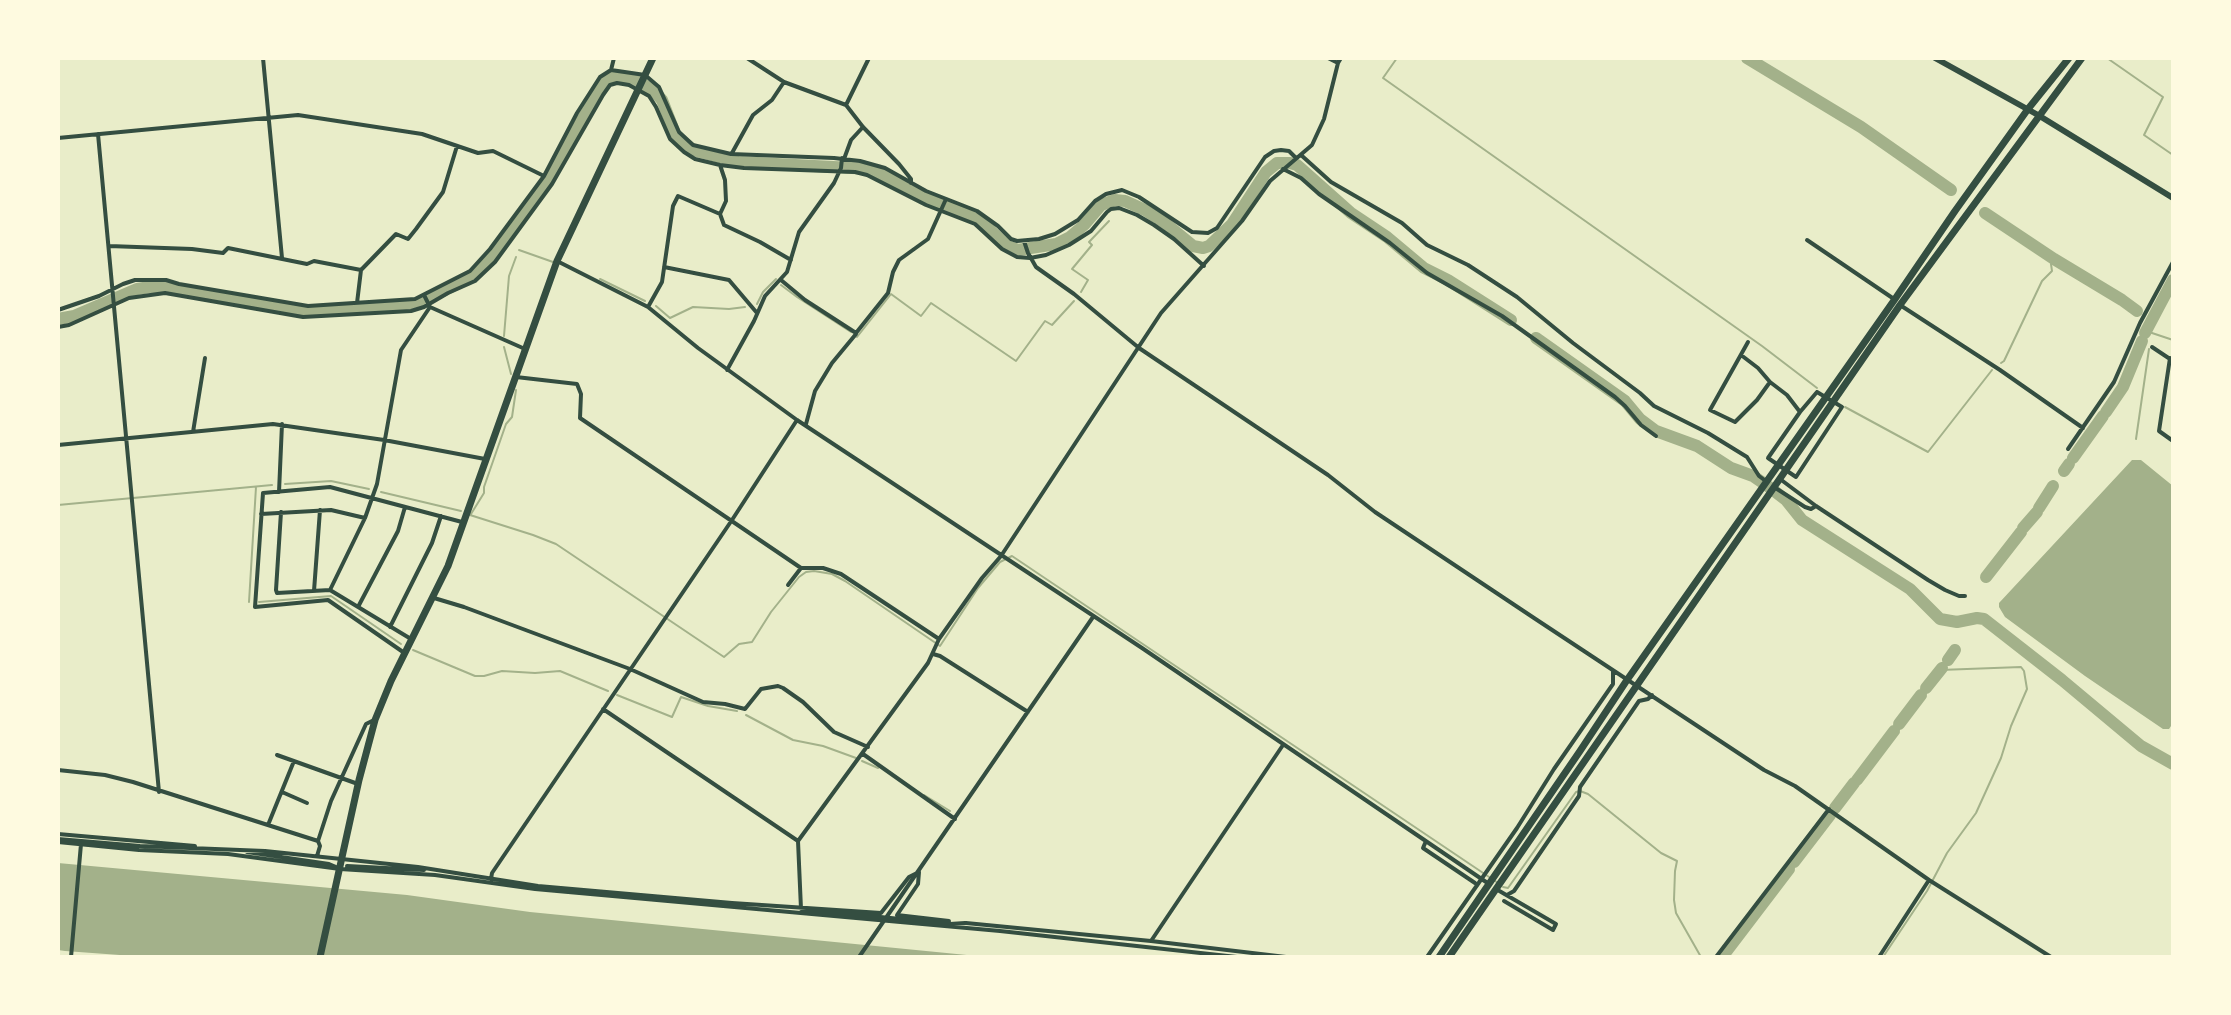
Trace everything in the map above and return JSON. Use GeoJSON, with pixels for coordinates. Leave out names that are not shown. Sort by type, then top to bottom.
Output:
{"type":"FeatureCollection","features":[{"type":"Feature","properties":{"kind":"main road"},"geometry":{"type":"LineString","coordinates":[[320,957],[375,720],[448,566],[557,261],[653,58]]}},
{"type":"Feature","properties":{"kind":"main road"},"geometry":{"type":"LineString","coordinates":[[1935,58],[2028,109],[2173,198]]}},
{"type":"Feature","properties":{"kind":"main road"},"geometry":{"type":"LineString","coordinates":[[1898,302],[1955,211],[2028,109],[2069,58]]}},
{"type":"Feature","properties":{"kind":"main road"},"geometry":{"type":"LineString","coordinates":[[1449,957],[1627,680],[1777,477],[1898,302],[2082,58]]}},
{"type":"Feature","properties":{"kind":"main road"},"geometry":{"type":"LineString","coordinates":[[1439,957],[1493,887],[1637,685],[1765,493]]}},
{"type":"Feature","properties":{"kind":"street"},"geometry":{"type":"LineString","coordinates":[[263,58],[282,258]]}},
{"type":"Feature","properties":{"kind":"street"},"geometry":{"type":"LineString","coordinates":[[611,70],[614,58]]}},
{"type":"Feature","properties":{"kind":"street"},"geometry":{"type":"LineString","coordinates":[[747,58],[784,82],[846,105],[863,127],[893,156],[911,183]]}},
{"type":"Feature","properties":{"kind":"street"},"geometry":{"type":"LineString","coordinates":[[846,105],[869,58]]}},
{"type":"Feature","properties":{"kind":"street"},"geometry":{"type":"LineString","coordinates":[[801,909],[798,841],[868,747],[982,578],[1001,556],[1166,306],[1242,221],[1270,181],[1316,139],[1339,61],[1328,58]]}},
{"type":"Feature","properties":{"kind":"street"},"geometry":{"type":"LineString","coordinates":[[58,310],[113,292],[123,284],[148,280],[166,280],[308,306],[405,301],[424,295],[470,271],[497,240],[544,176],[600,77],[611,70],[645,75],[659,87],[679,132],[693,145],[730,154],[843,159],[885,168],[911,183],[977,211],[1011,239],[1024,243],[1067,228],[1095,201],[1122,190],[1139,197],[1192,232],[1208,233],[1217,228],[1265,157],[1281,150],[1289,151],[1331,182],[1402,223],[1427,245],[1468,265],[1517,297],[1654,406],[1747,457],[1759,476],[1805,507],[1811,509],[1816,506]]}},
{"type":"Feature","properties":{"kind":"street"},"geometry":{"type":"LineString","coordinates":[[727,166],[730,154],[753,115],[772,100],[784,82]]}},
{"type":"Feature","properties":{"kind":"street"},"geometry":{"type":"LineString","coordinates":[[330,590],[372,498],[401,350],[430,306],[448,293],[475,281],[507,247],[552,184],[608,88],[617,83],[638,89],[652,101],[670,139],[695,159],[727,166],[855,172],[877,178],[926,205],[975,224],[1017,257],[1046,255],[1069,245],[1091,231],[1111,209],[1119,208],[1154,225],[1204,266]]}},
{"type":"Feature","properties":{"kind":"street"},"geometry":{"type":"LineString","coordinates":[[58,138],[298,115],[422,134],[478,153],[493,151],[544,176]]}},
{"type":"Feature","properties":{"kind":"street"},"geometry":{"type":"LineString","coordinates":[[727,370],[769,290],[787,272],[799,232],[829,191],[851,140],[863,127]]}},
{"type":"Feature","properties":{"kind":"street"},"geometry":{"type":"LineString","coordinates":[[98,134],[159,792]]}},
{"type":"Feature","properties":{"kind":"street"},"geometry":{"type":"LineString","coordinates":[[357,303],[361,270],[396,234],[408,239],[416,229],[443,192],[457,146]]}},
{"type":"Feature","properties":{"kind":"street"},"geometry":{"type":"LineString","coordinates":[[720,165],[725,180],[726,201],[720,214],[724,225],[791,260]]}},
{"type":"Feature","properties":{"kind":"street"},"geometry":{"type":"LineString","coordinates":[[1283,169],[1301,178],[1427,273],[1502,316],[1615,397],[1656,436]]}},
{"type":"Feature","properties":{"kind":"street"},"geometry":{"type":"LineString","coordinates":[[648,307],[662,282],[673,206],[678,196],[720,214]]}},
{"type":"Feature","properties":{"kind":"street"},"geometry":{"type":"LineString","coordinates":[[806,424],[815,391],[832,363],[888,293],[899,260],[928,239],[946,198]]}},
{"type":"Feature","properties":{"kind":"street"},"geometry":{"type":"LineString","coordinates":[[497,240],[507,247]]}},
{"type":"Feature","properties":{"kind":"street"},"geometry":{"type":"LineString","coordinates":[[1807,240],[2083,428]]}},
{"type":"Feature","properties":{"kind":"street"},"geometry":{"type":"LineString","coordinates":[[1024,243],[1036,267],[1139,348],[1328,475],[1375,512],[1613,671],[1764,770],[1795,786],[1929,880],[2051,957]]}},
{"type":"Feature","properties":{"kind":"street"},"geometry":{"type":"LineString","coordinates":[[109,246],[223,253],[228,248],[307,264],[314,261],[361,270]]}},
{"type":"Feature","properties":{"kind":"street"},"geometry":{"type":"LineString","coordinates":[[557,261],[648,307],[727,370],[797,420],[1493,887],[1556,924],[1553,930],[1504,901]]}},
{"type":"Feature","properties":{"kind":"street"},"geometry":{"type":"LineString","coordinates":[[2068,449],[2114,382],[2140,323],[2173,262]]}},
{"type":"Feature","properties":{"kind":"street"},"geometry":{"type":"LineString","coordinates":[[664,267],[729,280],[757,313]]}},
{"type":"Feature","properties":{"kind":"street"},"geometry":{"type":"LineString","coordinates":[[781,280],[805,300],[856,333]]}},
{"type":"Feature","properties":{"kind":"street"},"geometry":{"type":"LineString","coordinates":[[217,302],[219,291]]}},
{"type":"Feature","properties":{"kind":"street"},"geometry":{"type":"LineString","coordinates":[[58,327],[129,298],[165,293],[303,317],[411,311],[430,306]]}},
{"type":"Feature","properties":{"kind":"street"},"geometry":{"type":"LineString","coordinates":[[424,295],[430,306],[525,349]]}},
{"type":"Feature","properties":{"kind":"street"},"geometry":{"type":"LineString","coordinates":[[1748,342],[1710,410],[1735,422],[1770,382]]}},
{"type":"Feature","properties":{"kind":"street"},"geometry":{"type":"LineString","coordinates":[[2152,347],[2171,359],[2159,431],[2173,441]]}},
{"type":"Feature","properties":{"kind":"street"},"geometry":{"type":"LineString","coordinates":[[1741,355],[1787,395],[1800,412]]}},
{"type":"Feature","properties":{"kind":"street"},"geometry":{"type":"LineString","coordinates":[[193,432],[205,358]]}},
{"type":"Feature","properties":{"kind":"street"},"geometry":{"type":"LineString","coordinates":[[516,377],[577,384],[581,394],[580,418],[801,568],[823,568],[841,574],[939,639]]}},
{"type":"Feature","properties":{"kind":"street"},"geometry":{"type":"LineString","coordinates":[[1817,392],[1829,400],[1842,407],[1796,477],[1768,458],[1817,392]]}},
{"type":"Feature","properties":{"kind":"street"},"geometry":{"type":"LineString","coordinates":[[491,879],[492,873],[797,420]]}},
{"type":"Feature","properties":{"kind":"street"},"geometry":{"type":"LineString","coordinates":[[58,445],[282,424],[485,459]]}},
{"type":"Feature","properties":{"kind":"street"},"geometry":{"type":"LineString","coordinates":[[279,492],[282,424]]}},
{"type":"Feature","properties":{"kind":"street"},"geometry":{"type":"LineString","coordinates":[[1777,477],[1945,590],[1965,596]]}},
{"type":"Feature","properties":{"kind":"street"},"geometry":{"type":"LineString","coordinates":[[406,653],[328,600],[255,607],[263,493],[330,487],[464,522]]}},
{"type":"Feature","properties":{"kind":"street"},"geometry":{"type":"LineString","coordinates":[[358,607],[398,531],[405,507]]}},
{"type":"Feature","properties":{"kind":"street"},"geometry":{"type":"LineString","coordinates":[[314,591],[320,510]]}},
{"type":"Feature","properties":{"kind":"street"},"geometry":{"type":"LineString","coordinates":[[261,514],[331,510],[365,518]]}},
{"type":"Feature","properties":{"kind":"street"},"geometry":{"type":"LineString","coordinates":[[281,512],[277,593],[330,590],[413,640]]}},
{"type":"Feature","properties":{"kind":"street"},"geometry":{"type":"LineString","coordinates":[[390,627],[432,543],[441,516]]}},
{"type":"Feature","properties":{"kind":"street"},"geometry":{"type":"LineString","coordinates":[[788,585],[801,568]]}},
{"type":"Feature","properties":{"kind":"street"},"geometry":{"type":"LineString","coordinates":[[434,598],[630,669],[703,702],[745,709],[761,689],[778,686],[803,702],[834,732],[868,747]]}},
{"type":"Feature","properties":{"kind":"street"},"geometry":{"type":"LineString","coordinates":[[859,957],[1093,617]]}},
{"type":"Feature","properties":{"kind":"street"},"geometry":{"type":"LineString","coordinates":[[933,654],[1028,712]]}},
{"type":"Feature","properties":{"kind":"street"},"geometry":{"type":"LineString","coordinates":[[1427,957],[1613,684],[1613,671]]}},
{"type":"Feature","properties":{"kind":"street"},"geometry":{"type":"LineString","coordinates":[[1507,895],[1514,891],[1579,796],[1580,787],[1639,701],[1652,695]]}},
{"type":"Feature","properties":{"kind":"street"},"geometry":{"type":"LineString","coordinates":[[603,709],[798,841]]}},
{"type":"Feature","properties":{"kind":"street"},"geometry":{"type":"LineString","coordinates":[[317,856],[318,841],[340,779],[366,724],[375,720]]}},
{"type":"Feature","properties":{"kind":"street"},"geometry":{"type":"LineString","coordinates":[[1151,941],[1283,745]]}},
{"type":"Feature","properties":{"kind":"street"},"geometry":{"type":"LineString","coordinates":[[863,754],[955,819]]}},
{"type":"Feature","properties":{"kind":"street"},"geometry":{"type":"LineString","coordinates":[[277,755],[358,784]]}},
{"type":"Feature","properties":{"kind":"street"},"geometry":{"type":"LineString","coordinates":[[268,825],[294,761]]}},
{"type":"Feature","properties":{"kind":"street"},"geometry":{"type":"LineString","coordinates":[[58,770],[105,775],[318,841]]}},
{"type":"Feature","properties":{"kind":"street"},"geometry":{"type":"LineString","coordinates":[[282,792],[307,803]]}},
{"type":"Feature","properties":{"kind":"street"},"geometry":{"type":"LineString","coordinates":[[1716,957],[1829,809]]}},
{"type":"Feature","properties":{"kind":"street"},"geometry":{"type":"LineString","coordinates":[[58,839],[203,848],[535,889],[965,923]]}},
{"type":"Feature","properties":{"kind":"street"},"geometry":{"type":"LineString","coordinates":[[58,839],[139,850],[243,853],[249,850],[317,856],[538,886],[801,909],[1237,957]]}},
{"type":"Feature","properties":{"kind":"street"},"geometry":{"type":"LineString","coordinates":[[1426,841],[1423,848],[1475,883]]}},
{"type":"Feature","properties":{"kind":"street"},"geometry":{"type":"LineString","coordinates":[[71,957],[81,844]]}},
{"type":"Feature","properties":{"kind":"street"},"geometry":{"type":"LineString","coordinates":[[343,867],[433,870]]}},
{"type":"Feature","properties":{"kind":"street"},"geometry":{"type":"LineString","coordinates":[[801,909],[813,907],[881,913],[909,877],[919,872]]}},
{"type":"Feature","properties":{"kind":"street"},"geometry":{"type":"LineString","coordinates":[[919,872],[918,884],[897,915],[1286,957]]}},
{"type":"Feature","properties":{"kind":"street"},"geometry":{"type":"LineString","coordinates":[[1879,957],[1929,880]]}},
{"type":"Feature","properties":{"kind":"shaded area"},"geometry":{"type":"Polygon","coordinates":[[[2132,460],[2141,460],[2173,486],[2173,723],[2169,729],[2163,729],[2085,676],[2005,617],[1999,607],[1999,603],[2132,460]]]}},
{"type":"Feature","properties":{"kind":"shaded area"},"geometry":{"type":"Polygon","coordinates":[[[58,863],[407,895],[530,912],[987,957],[147,957],[65,951],[58,950],[58,863]]]}},
{"type":"Feature","properties":{"kind":"waterway"},"geometry":{"type":"LineString","coordinates":[[1397,58],[1383,78],[1817,388]]}},
{"type":"Feature","properties":{"kind":"waterway"},"geometry":{"type":"LineString","coordinates":[[1747,58],[1861,127],[1951,190]]}},
{"type":"Feature","properties":{"kind":"waterway"},"geometry":{"type":"LineString","coordinates":[[2107,58],[2163,97],[2144,135],[2173,155]]}},
{"type":"Feature","properties":{"kind":"waterway"},"geometry":{"type":"LineString","coordinates":[[58,319],[74,316],[137,289],[150,287],[309,312],[413,306],[471,277],[491,257],[549,177],[604,82],[619,76],[635,79],[654,91],[662,100],[676,136],[693,150],[738,162],[871,169],[932,201],[977,218],[1007,246],[1018,250],[1056,244],[1070,237],[1101,205],[1115,200],[1145,210],[1193,246],[1203,248],[1232,224],[1266,172],[1277,163],[1290,163],[1297,165],[1351,213],[1387,237],[1424,268],[1511,320]]}},
{"type":"Feature","properties":{"kind":"waterway"},"geometry":{"type":"LineString","coordinates":[[1985,213],[2137,311]]}},
{"type":"Feature","properties":{"kind":"waterway"},"geometry":{"type":"LineString","coordinates":[[1081,292],[1088,280],[1072,269],[1092,245],[1089,242],[1109,221]]}},
{"type":"Feature","properties":{"kind":"waterway"},"geometry":{"type":"LineString","coordinates":[[519,250],[553,262]]}},
{"type":"Feature","properties":{"kind":"waterway"},"geometry":{"type":"LineString","coordinates":[[504,336],[509,276],[516,257]]}},
{"type":"Feature","properties":{"kind":"waterway"},"geometry":{"type":"LineString","coordinates":[[2001,363],[2042,281],[2052,271],[2054,259]]}},
{"type":"Feature","properties":{"kind":"waterway"},"geometry":{"type":"LineString","coordinates":[[600,279],[645,301]]}},
{"type":"Feature","properties":{"kind":"waterway"},"geometry":{"type":"LineString","coordinates":[[757,304],[763,292],[776,279]]}},
{"type":"Feature","properties":{"kind":"waterway"},"geometry":{"type":"LineString","coordinates":[[2145,333],[2173,280]]}},
{"type":"Feature","properties":{"kind":"waterway"},"geometry":{"type":"LineString","coordinates":[[781,285],[851,332]]}},
{"type":"Feature","properties":{"kind":"waterway"},"geometry":{"type":"LineString","coordinates":[[857,337],[891,294],[921,316],[931,303],[1016,361],[1045,321],[1052,325],[1074,301]]}},
{"type":"Feature","properties":{"kind":"waterway"},"geometry":{"type":"LineString","coordinates":[[656,306],[670,318],[693,307],[745,307]]}},
{"type":"Feature","properties":{"kind":"waterway"},"geometry":{"type":"LineString","coordinates":[[2146,331],[2173,340]]}},
{"type":"Feature","properties":{"kind":"waterway"},"geometry":{"type":"LineString","coordinates":[[1536,338],[1625,401],[1640,419],[1656,431],[1697,446],[1769,487],[1786,500],[1802,520],[1910,589],[1940,619],[1957,622],[1984,619],[2141,746],[2173,764]]}},
{"type":"Feature","properties":{"kind":"waterway"},"geometry":{"type":"LineString","coordinates":[[2106,412],[2123,387],[2142,341]]}},
{"type":"Feature","properties":{"kind":"waterway"},"geometry":{"type":"LineString","coordinates":[[504,347],[511,374]]}},
{"type":"Feature","properties":{"kind":"waterway"},"geometry":{"type":"LineString","coordinates":[[2136,439],[2149,349]]}},
{"type":"Feature","properties":{"kind":"waterway"},"geometry":{"type":"LineString","coordinates":[[1845,407],[1928,452],[1992,370]]}},
{"type":"Feature","properties":{"kind":"waterway"},"geometry":{"type":"LineString","coordinates":[[471,514],[484,493],[506,424],[512,417],[516,390]]}},
{"type":"Feature","properties":{"kind":"waterway"},"geometry":{"type":"LineString","coordinates":[[2073,458],[2103,416]]}},
{"type":"Feature","properties":{"kind":"waterway"},"geometry":{"type":"LineString","coordinates":[[2064,471],[2069,464]]}},
{"type":"Feature","properties":{"kind":"waterway"},"geometry":{"type":"LineString","coordinates":[[285,484],[331,481],[369,489]]}},
{"type":"Feature","properties":{"kind":"waterway"},"geometry":{"type":"LineString","coordinates":[[58,505],[272,485]]}},
{"type":"Feature","properties":{"kind":"waterway"},"geometry":{"type":"LineString","coordinates":[[2039,508],[2053,486]]}},
{"type":"Feature","properties":{"kind":"waterway"},"geometry":{"type":"LineString","coordinates":[[249,602],[256,487]]}},
{"type":"Feature","properties":{"kind":"waterway"},"geometry":{"type":"LineString","coordinates":[[381,492],[461,511]]}},
{"type":"Feature","properties":{"kind":"waterway"},"geometry":{"type":"LineString","coordinates":[[2023,528],[2037,512]]}},
{"type":"Feature","properties":{"kind":"waterway"},"geometry":{"type":"LineString","coordinates":[[470,515],[556,544],[724,657],[739,644],[752,642],[799,577],[814,571],[832,574],[845,581],[940,646],[978,588],[1000,562],[1012,556],[1498,883]]}},
{"type":"Feature","properties":{"kind":"waterway"},"geometry":{"type":"LineString","coordinates":[[1986,577],[2021,532]]}},
{"type":"Feature","properties":{"kind":"waterway"},"geometry":{"type":"LineString","coordinates":[[259,602],[331,596],[401,644]]}},
{"type":"Feature","properties":{"kind":"waterway"},"geometry":{"type":"LineString","coordinates":[[413,650],[475,676],[502,671],[560,671],[608,691]]}},
{"type":"Feature","properties":{"kind":"waterway"},"geometry":{"type":"LineString","coordinates":[[1948,660],[1955,650]]}},
{"type":"Feature","properties":{"kind":"waterway"},"geometry":{"type":"LineString","coordinates":[[1883,957],[1927,891],[1947,853],[1976,813],[2027,689],[2021,667],[1940,670]]}},
{"type":"Feature","properties":{"kind":"waterway"},"geometry":{"type":"LineString","coordinates":[[1926,688],[1942,668]]}},
{"type":"Feature","properties":{"kind":"waterway"},"geometry":{"type":"LineString","coordinates":[[617,695],[672,717],[681,697],[737,711]]}},
{"type":"Feature","properties":{"kind":"waterway"},"geometry":{"type":"LineString","coordinates":[[1899,724],[1921,695]]}},
{"type":"Feature","properties":{"kind":"waterway"},"geometry":{"type":"LineString","coordinates":[[746,715],[793,740],[823,746],[856,758]]}},
{"type":"Feature","properties":{"kind":"waterway"},"geometry":{"type":"LineString","coordinates":[[1857,780],[1894,731]]}},
{"type":"Feature","properties":{"kind":"waterway"},"geometry":{"type":"LineString","coordinates":[[862,761],[878,768]]}},
{"type":"Feature","properties":{"kind":"waterway"},"geometry":{"type":"LineString","coordinates":[[1835,808],[1854,783]]}},
{"type":"Feature","properties":{"kind":"waterway"},"geometry":{"type":"LineString","coordinates":[[1503,887],[1508,888],[1576,792],[1580,791],[1588,794],[1661,853],[1677,861],[1676,913],[1701,957]]}},
{"type":"Feature","properties":{"kind":"waterway"},"geometry":{"type":"LineString","coordinates":[[924,795],[950,811]]}},
{"type":"Feature","properties":{"kind":"waterway"},"geometry":{"type":"LineString","coordinates":[[1794,862],[1830,815]]}},
{"type":"Feature","properties":{"kind":"waterway"},"geometry":{"type":"LineString","coordinates":[[1722,957],[1789,869]]}}]}
